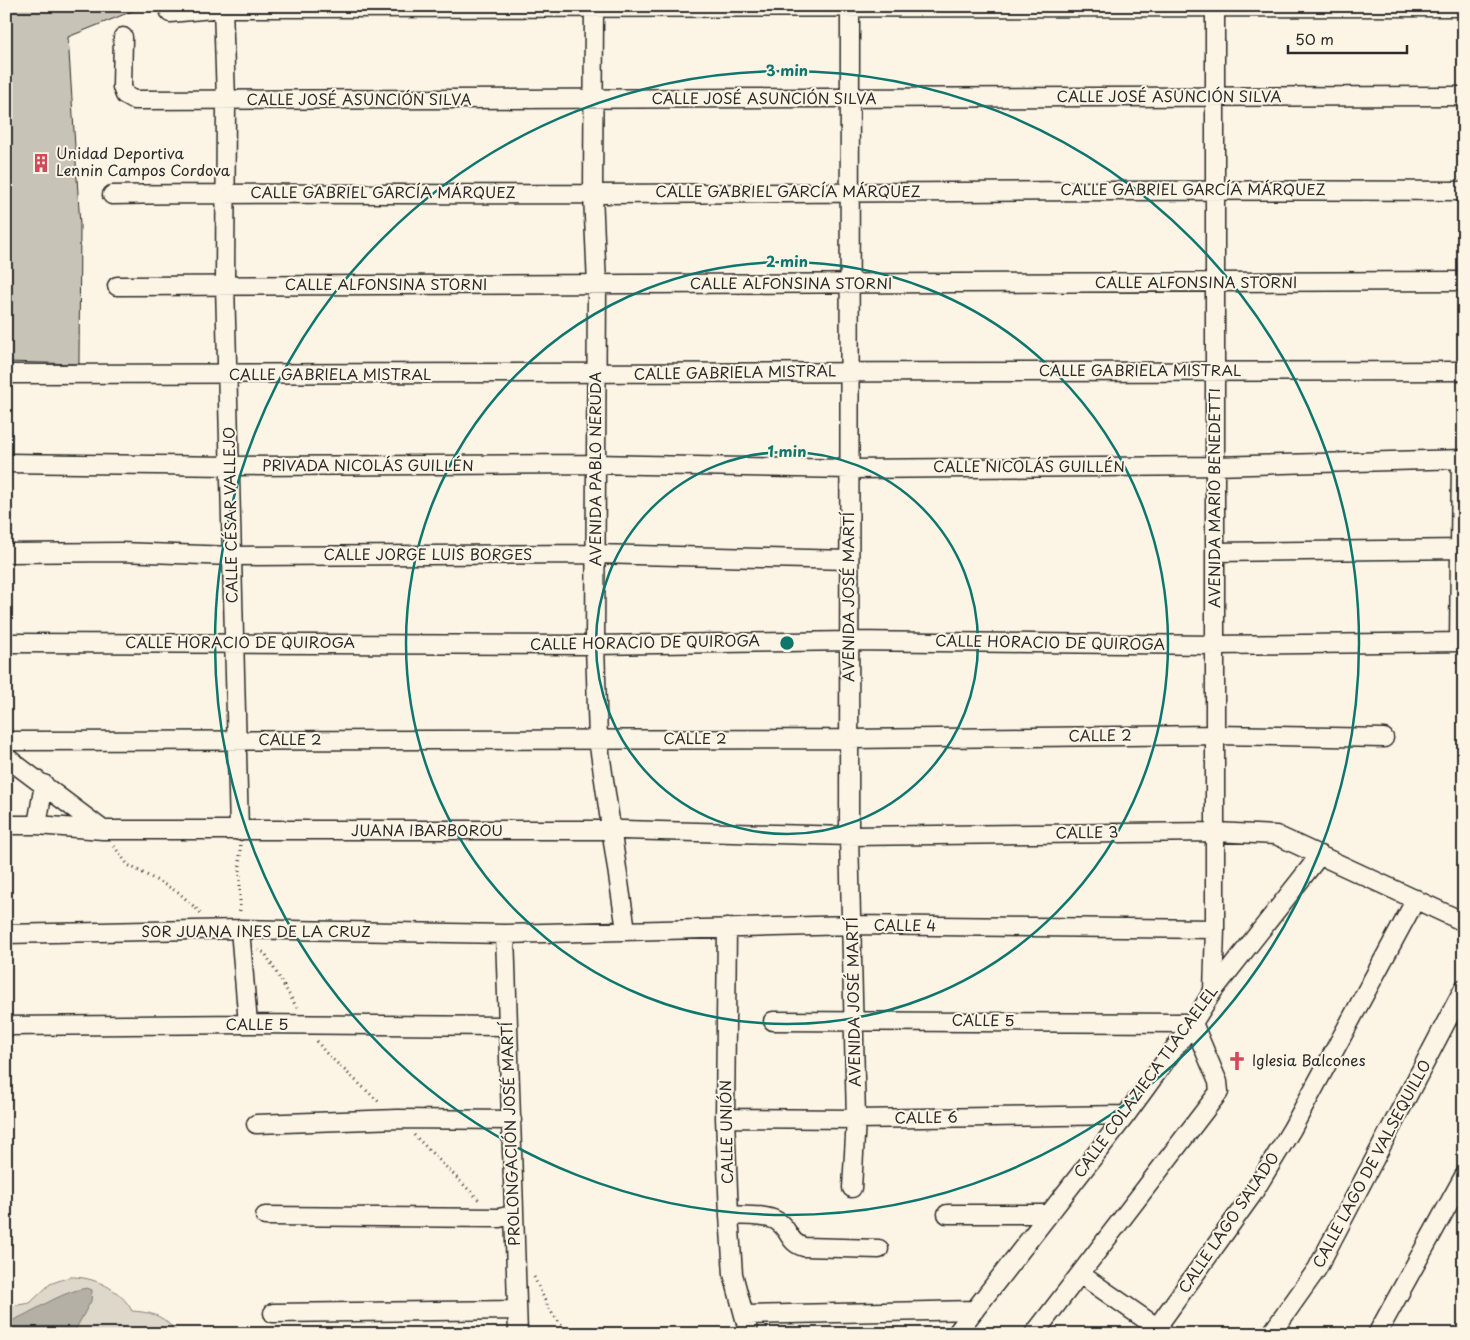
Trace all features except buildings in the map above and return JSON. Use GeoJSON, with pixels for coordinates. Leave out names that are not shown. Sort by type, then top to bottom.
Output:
{"type":"FeatureCollection","features":[{"type":"Feature","properties":{"kind":"street"},"geometry":{"type":"LineString","coordinates":[[170,13],[223,7],[1464,8]]}},
{"type":"Feature","properties":{"kind":"street","name":"CALLE CÉSAR VALLEJO"},"geometry":{"type":"LineString","coordinates":[[223,7],[226,101],[225,284],[240,832]]}},
{"type":"Feature","properties":{"kind":"street","name":"AVENIDA PABLO NERUDA"},"geometry":{"type":"LineString","coordinates":[[594,7],[592,99],[593,194],[598,285],[594,464],[594,645],[598,739],[626,930]]}},
{"type":"Feature","properties":{"kind":"street","name":"AVENIDA JOSÉ MARTÍ"},"geometry":{"type":"LineString","coordinates":[[850,7],[849,836],[853,925],[856,1119],[852,1188]]}},
{"type":"Feature","properties":{"kind":"street","name":"AVENIDA MARIO BENEDETTI"},"geometry":{"type":"LineString","coordinates":[[1213,990],[1215,929],[1215,7]]}},
{"type":"Feature","properties":{"kind":"street","name":"CALLE JOSÉ ASUNCIÓN SILVA"},"geometry":{"type":"LineString","coordinates":[[123,37],[122,87],[125,95],[134,100],[1464,96]]}},
{"type":"Feature","properties":{"kind":"street","name":"CALLE GABRIEL GARCÍA MÁRQUEZ"},"geometry":{"type":"LineString","coordinates":[[112,195],[225,193],[593,194],[1215,189],[1464,191]]}},
{"type":"Feature","properties":{"kind":"street","name":"CALLE ALFONSINA STORNI"},"geometry":{"type":"LineString","coordinates":[[117,286],[225,284],[598,285],[1464,281]]}},
{"type":"Feature","properties":{"kind":"street","name":"CALLE GABRIELA MISTRAL"},"geometry":{"type":"LineString","coordinates":[[6,374],[596,375],[850,371],[1464,371]]}},
{"type":"Feature","properties":{"kind":"street"},"geometry":{"type":"LineString","coordinates":[[1462,459],[1462,642]]}},
{"type":"Feature","properties":{"kind":"street","name":"CALLE NICOLÁS GUILLÉN"},"geometry":{"type":"LineString","coordinates":[[594,464],[850,469],[1215,466],[1462,459]]}},
{"type":"Feature","properties":{"kind":"street","name":"PRIVADA NICOLÁS GUILLÉN"},"geometry":{"type":"LineString","coordinates":[[14,463],[230,466],[594,464]]}},
{"type":"Feature","properties":{"kind":"street"},"geometry":{"type":"LineString","coordinates":[[1215,552],[1462,548]]}},
{"type":"Feature","properties":{"kind":"street","name":"CALLE JORGE LUIS BORGES"},"geometry":{"type":"LineString","coordinates":[[6,553],[120,552],[232,556],[595,554],[849,560]]}},
{"type":"Feature","properties":{"kind":"street","name":"CALLE HORACIO DE QUIROGA"},"geometry":{"type":"LineString","coordinates":[[6,643],[234,642],[594,645],[849,641],[1215,645],[1462,642]]}},
{"type":"Feature","properties":{"kind":"street","name":"CALLE 2"},"geometry":{"type":"LineString","coordinates":[[6,741],[849,739],[1215,735],[1384,738]]}},
{"type":"Feature","properties":{"kind":"street"},"geometry":{"type":"LineString","coordinates":[[6,757],[103,830]]}},
{"type":"Feature","properties":{"kind":"street"},"geometry":{"type":"LineString","coordinates":[[37,825],[44,784]]}},
{"type":"Feature","properties":{"kind":"street","name":"JUANA IBARBOROU"},"geometry":{"type":"LineString","coordinates":[[6,825],[37,825],[103,830],[240,832],[610,831],[849,836]]}},
{"type":"Feature","properties":{"kind":"street","name":"CALLE 3"},"geometry":{"type":"LineString","coordinates":[[849,836],[1215,832],[1276,835],[1464,922]]}},
{"type":"Feature","properties":{"kind":"street","name":"CALLE COLAZIECA TLACAELEL"},"geometry":{"type":"LineString","coordinates":[[956,1334],[1126,1115],[1193,1024],[1213,990],[1320,855]]}},
{"type":"Feature","properties":{"kind":"street","name":"CALLE LAGO SALADO"},"geometry":{"type":"LineString","coordinates":[[1158,1332],[1252,1195],[1292,1129],[1416,899]]}},
{"type":"Feature","properties":{"kind":"street","name":"CALLE 4"},"geometry":{"type":"LineString","coordinates":[[505,934],[853,925],[1215,929]]}},
{"type":"Feature","properties":{"kind":"street","name":"CALLE UNIÓN"},"geometry":{"type":"LineString","coordinates":[[727,928],[725,1118],[729,1214],[733,1274],[738,1299],[750,1334]]}},
{"type":"Feature","properties":{"kind":"street"},"geometry":{"type":"LineString","coordinates":[[240,929],[248,1024]]}},
{"type":"Feature","properties":{"kind":"street","name":"SOR JUANA INES DE LA CRUZ"},"geometry":{"type":"LineString","coordinates":[[6,934],[240,929],[505,934]]}},
{"type":"Feature","properties":{"kind":"street","name":"PROLONGACIÓN JOSÉ MARTÍ"},"geometry":{"type":"LineString","coordinates":[[505,934],[512,1120],[512,1215],[515,1240],[518,1334]]}},
{"type":"Feature","properties":{"kind":"street","name":"CALLE LAGO DE VALSEQUILLO"},"geometry":{"type":"LineString","coordinates":[[1271,1334],[1317,1269],[1464,988]]}},
{"type":"Feature","properties":{"kind":"street","name":"CALLE 5"},"geometry":{"type":"LineString","coordinates":[[773,1021],[853,1020],[1193,1024]]}},
{"type":"Feature","properties":{"kind":"street","name":"CALLE 5"},"geometry":{"type":"LineString","coordinates":[[6,1026],[248,1024],[507,1026]]}},
{"type":"Feature","properties":{"kind":"street"},"geometry":{"type":"LineString","coordinates":[[1034,1334],[1214,1101],[1218,1092],[1218,1082],[1193,1024]]}},
{"type":"Feature","properties":{"kind":"street","name":"CALLE 6"},"geometry":{"type":"LineString","coordinates":[[725,1118],[856,1119],[1126,1115]]}},
{"type":"Feature","properties":{"kind":"street"},"geometry":{"type":"LineString","coordinates":[[256,1124],[398,1119],[512,1120]]}},
{"type":"Feature","properties":{"kind":"street"},"geometry":{"type":"LineString","coordinates":[[1377,1334],[1464,1176]]}},
{"type":"Feature","properties":{"kind":"street"},"geometry":{"type":"LineString","coordinates":[[729,1214],[776,1220],[786,1230],[790,1239],[796,1245],[804,1247],[879,1249]]}},
{"type":"Feature","properties":{"kind":"street"},"geometry":{"type":"LineString","coordinates":[[947,1214],[1048,1214]]}},
{"type":"Feature","properties":{"kind":"street"},"geometry":{"type":"LineString","coordinates":[[265,1216],[499,1218],[512,1215]]}},
{"type":"Feature","properties":{"kind":"street"},"geometry":{"type":"LineString","coordinates":[[1080,1274],[1158,1332]]}},
{"type":"Feature","properties":{"kind":"street"},"geometry":{"type":"LineString","coordinates":[[273,1313],[517,1310]]}},
{"type":"Feature","properties":{"kind":"street"},"geometry":{"type":"LineString","coordinates":[[745,1315],[974,1310]]}},
{"type":"Feature","properties":{"kind":"path"},"geometry":{"type":"LineString","coordinates":[[240,832],[240,929]]}},
{"type":"Feature","properties":{"kind":"shaded area"},"geometry":{"type":"Polygon","coordinates":[[[69,1277],[87,1279],[105,1285],[121,1296],[132,1311],[158,1316],[179,1334],[6,1334],[6,1307],[30,1303],[50,1284],[69,1277]]]}},
{"type":"Feature","properties":{"kind":"shaded area"},"geometry":{"type":"Polygon","coordinates":[[[87,1288],[92,1290],[91,1301],[73,1334],[6,1334],[6,1323],[56,1298],[87,1288]]]}},
{"type":"Feature","properties":{"kind":"place","name":"Unidad Deportiva Lennin Campos Cordova"},"geometry":{"type":"Point","coordinates":[41,163]}},
{"type":"Feature","properties":{"kind":"place","name":"Iglesia Balcones"},"geometry":{"type":"Point","coordinates":[1237,1061]}}]}
